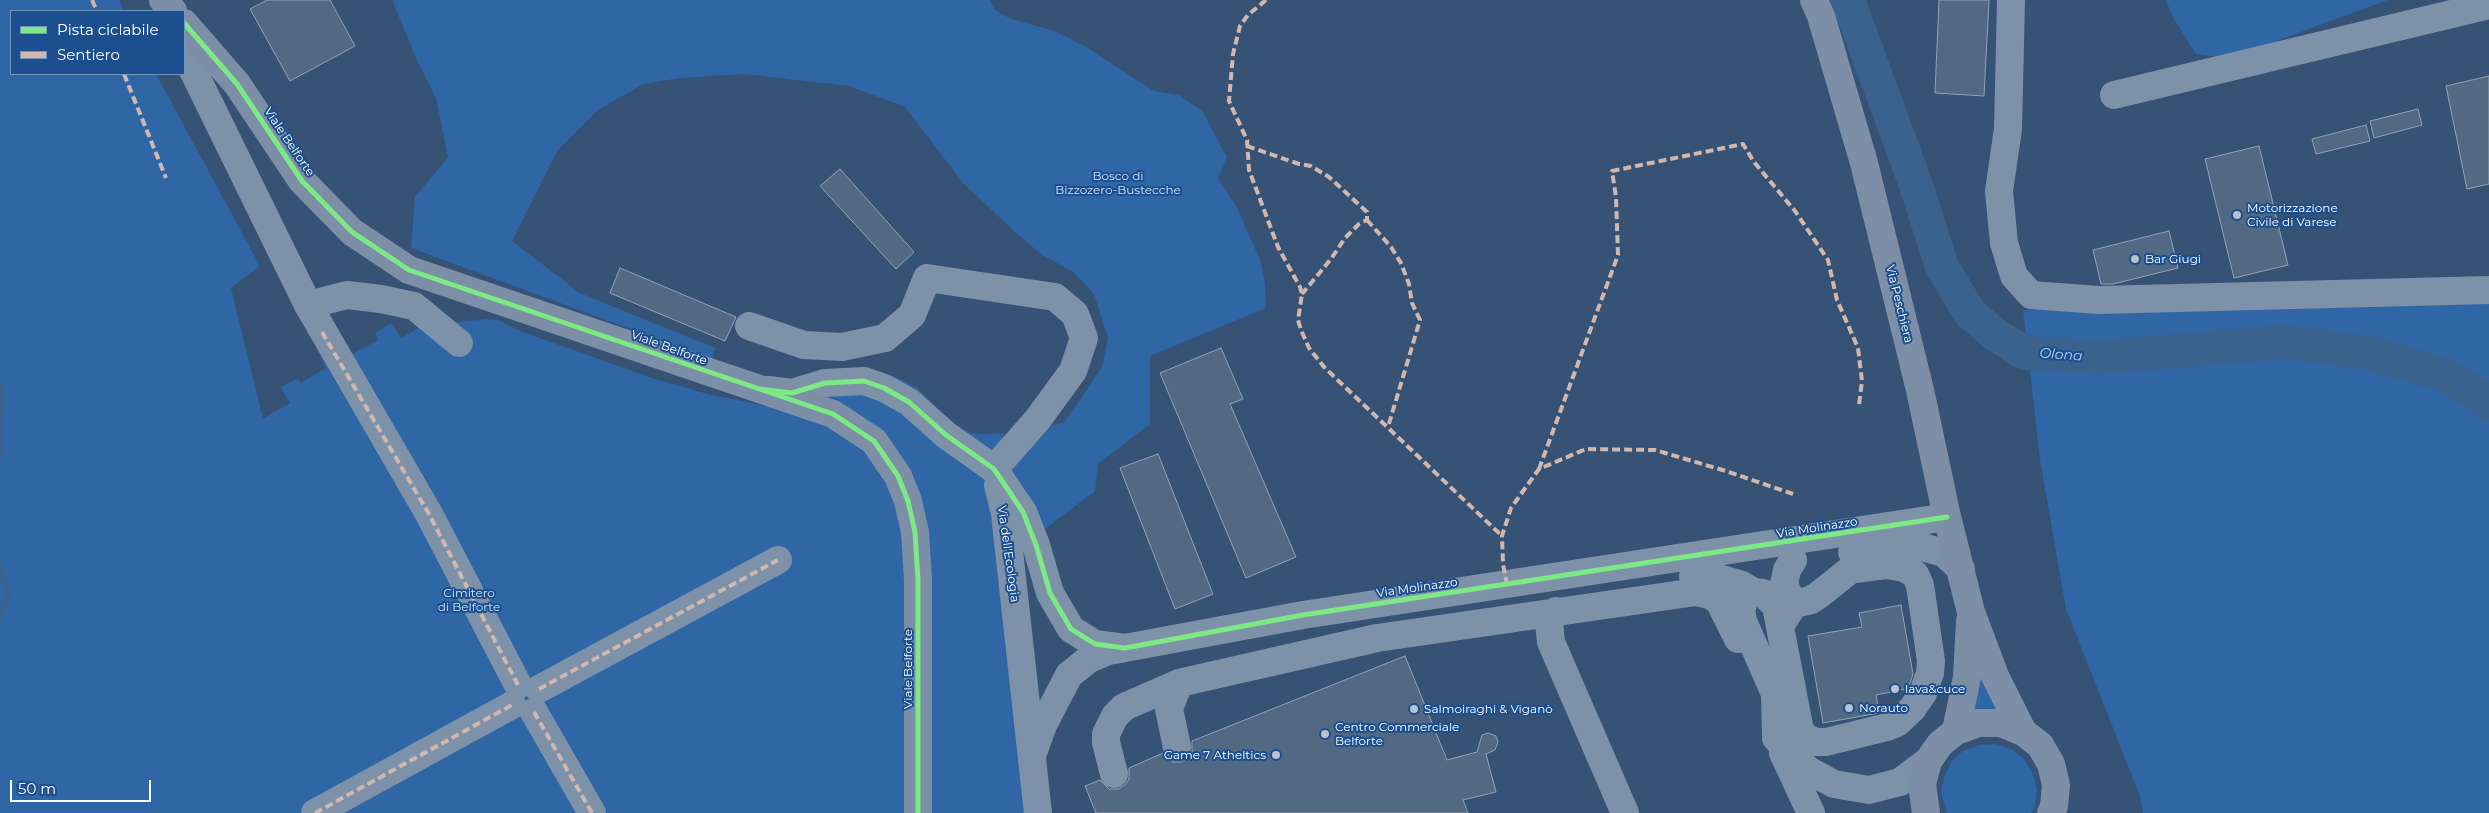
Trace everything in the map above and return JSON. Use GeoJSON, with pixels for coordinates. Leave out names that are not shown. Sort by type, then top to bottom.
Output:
{"type":"FeatureCollection","features":[{"type":"Feature","properties":{"kind":"main road"},"geometry":{"type":"LineString","coordinates":[[164,0],[172,10]]}},
{"type":"Feature","properties":{"kind":"main road","name":"Via Peschiera"},"geometry":{"type":"LineString","coordinates":[[1814,0],[1821,16],[1864,163],[1920,390],[1947,517],[1952,561],[1995,676],[2023,732]]}},
{"type":"Feature","properties":{"kind":"main road","name":"Viale Belforte"},"geometry":{"type":"LineString","coordinates":[[185,24],[237,84],[302,181],[352,232],[408,270],[833,414],[874,441],[898,476],[908,501],[915,532],[918,580],[918,813]]}},
{"type":"Feature","properties":{"kind":"main road","name":"Via Peschiera"},"geometry":{"type":"LineString","coordinates":[[1956,731],[1968,677],[1971,612]]}},
{"type":"Feature","properties":{"kind":"main road","name":"Via Peschiera"},"geometry":{"type":"LineString","coordinates":[[1926,813],[1922,784],[1928,761],[1940,744],[1956,731],[1978,723],[2001,723],[2023,732],[2040,745],[2051,764],[2056,785],[2054,806],[2051,813]]}},
{"type":"Feature","properties":{"kind":"street"},"geometry":{"type":"LineString","coordinates":[[2011,0],[2008,129],[1999,191],[2004,243],[2014,276],[2031,295],[2099,300],[2489,290]]}},
{"type":"Feature","properties":{"kind":"street"},"geometry":{"type":"LineString","coordinates":[[2114,95],[2489,5]]}},
{"type":"Feature","properties":{"kind":"street"},"geometry":{"type":"LineString","coordinates":[[185,54],[322,332],[429,514],[526,698],[592,813]]}},
{"type":"Feature","properties":{"kind":"street"},"geometry":{"type":"LineString","coordinates":[[749,326],[804,345],[842,347],[885,338],[912,315],[927,278],[1055,297],[1075,314],[1084,338],[1073,371],[1038,419],[994,469],[946,435],[909,402],[884,388],[864,381],[825,383],[792,393],[759,389]]}},
{"type":"Feature","properties":{"kind":"street"},"geometry":{"type":"LineString","coordinates":[[308,305],[347,295],[381,298],[414,306],[459,343]]}},
{"type":"Feature","properties":{"kind":"street","name":"Via Molinazzo"},"geometry":{"type":"LineString","coordinates":[[994,469],[1023,512],[1036,545],[1050,593],[1071,629],[1095,644],[1125,648],[1303,615],[1498,587],[1947,517]]}},
{"type":"Feature","properties":{"kind":"street","name":"Via dell'Ecologia"},"geometry":{"type":"LineString","coordinates":[[994,469],[1005,514],[1033,754],[1038,813]]}},
{"type":"Feature","properties":{"kind":"street","name":"Via Molinazzo"},"geometry":{"type":"LineString","coordinates":[[1874,529],[1898,529],[1920,537],[1952,561]]}},
{"type":"Feature","properties":{"kind":"street"},"geometry":{"type":"LineString","coordinates":[[1503,619],[1537,600],[1896,545],[1915,545],[1952,561]]}},
{"type":"Feature","properties":{"kind":"street"},"geometry":{"type":"LineString","coordinates":[[316,813],[778,560]]}},
{"type":"Feature","properties":{"kind":"street"},"geometry":{"type":"LineString","coordinates":[[1793,560],[1787,570],[1784,584],[1787,594],[1798,602]]}},
{"type":"Feature","properties":{"kind":"street"},"geometry":{"type":"LineString","coordinates":[[1780,626],[1790,607],[1798,602],[1811,600],[1844,573],[1857,568],[1896,566],[1915,574],[1920,585],[1931,661],[1927,684],[1912,709],[1897,723],[1826,742],[1816,742],[1807,738],[1800,731],[1776,606],[1763,593],[1754,592],[1747,594],[1741,608],[1743,621],[1775,694],[1776,738],[1808,770],[1834,784],[1869,790],[1900,782],[1928,761]]}},
{"type":"Feature","properties":{"kind":"street"},"geometry":{"type":"LineString","coordinates":[[1694,576],[1718,578],[1742,585],[1754,592]]}},
{"type":"Feature","properties":{"kind":"street"},"geometry":{"type":"LineString","coordinates":[[1498,587],[1503,619]]}},
{"type":"Feature","properties":{"kind":"street"},"geometry":{"type":"LineString","coordinates":[[1114,774],[1106,742],[1109,726],[1115,716],[1124,707],[1179,683],[1377,638],[1503,619],[1552,622],[1696,592],[1710,595],[1718,601],[1725,611],[1747,658],[1776,738],[1810,813]]}},
{"type":"Feature","properties":{"kind":"street"},"geometry":{"type":"LineString","coordinates":[[1552,622],[1553,649],[1625,813]]}},
{"type":"Feature","properties":{"kind":"street"},"geometry":{"type":"LineString","coordinates":[[1033,754],[1043,725],[1069,675],[1089,659],[1108,651],[1125,648]]}},
{"type":"Feature","properties":{"kind":"street"},"geometry":{"type":"LineString","coordinates":[[1178,747],[1169,709],[1179,683]]}},
{"type":"Feature","properties":{"kind":"green space"},"geometry":{"type":"Polygon","coordinates":[[[0,0],[119,0],[124,10],[10,10],[10,75],[157,75],[260,266],[231,288],[263,419],[290,403],[281,387],[298,378],[301,383],[326,368],[320,357],[345,343],[352,354],[378,340],[375,333],[391,323],[401,338],[422,326],[488,319],[498,320],[520,331],[655,379],[708,394],[766,406],[783,405],[865,375],[883,373],[901,379],[917,388],[953,424],[976,434],[1027,433],[1064,422],[1102,368],[1108,338],[1094,294],[1072,271],[1042,255],[963,183],[905,107],[849,86],[744,74],[680,78],[643,84],[598,110],[557,151],[512,241],[580,293],[715,348],[712,359],[411,248],[415,197],[448,157],[436,98],[416,58],[392,0],[990,0],[995,10],[1011,19],[1055,31],[1088,48],[1154,91],[1178,95],[1202,111],[1227,157],[1218,178],[1237,208],[1261,262],[1265,284],[1266,308],[1150,356],[1150,424],[1098,464],[1095,491],[1041,532],[1002,539],[1026,813],[0,813],[0,0]]]}},
{"type":"Feature","properties":{"kind":"green space"},"geometry":{"type":"Polygon","coordinates":[[[2166,0],[2388,0],[2230,58],[2196,54],[2172,16],[2166,0]]]}},
{"type":"Feature","properties":{"kind":"green space"},"geometry":{"type":"Polygon","coordinates":[[[2489,300],[2489,813],[2143,813],[2140,796],[2066,609],[2040,460],[2023,310],[2489,300]]]}},
{"type":"Feature","properties":{"kind":"green space"},"geometry":{"type":"Polygon","coordinates":[[[1980,661],[2005,712],[1971,712],[1980,661]]]}},
{"type":"Feature","properties":{"kind":"green space"},"geometry":{"type":"Polygon","coordinates":[[[1995,744],[2011,749],[2024,759],[2033,773],[2037,790],[2035,806],[2031,813],[1947,813],[1941,793],[1944,777],[1951,762],[1963,751],[1979,745],[1995,744]]]}},
{"type":"Feature","properties":{"kind":"building"},"geometry":{"type":"Polygon","coordinates":[[[267,0],[330,0],[355,46],[290,81],[250,9],[267,0]]]}},
{"type":"Feature","properties":{"kind":"building"},"geometry":{"type":"Polygon","coordinates":[[[1939,0],[1989,0],[1984,96],[1935,93],[1939,0]]]}},
{"type":"Feature","properties":{"kind":"building"},"geometry":{"type":"Polygon","coordinates":[[[2489,76],[2489,184],[2467,189],[2446,86],[2489,76]]]}},
{"type":"Feature","properties":{"kind":"building"},"geometry":{"type":"Polygon","coordinates":[[[2418,109],[2422,125],[2374,138],[2370,121],[2418,109]]]}},
{"type":"Feature","properties":{"kind":"building"},"geometry":{"type":"Polygon","coordinates":[[[2366,125],[2370,141],[2316,154],[2312,139],[2366,125]]]}},
{"type":"Feature","properties":{"kind":"building"},"geometry":{"type":"Polygon","coordinates":[[[2259,146],[2288,265],[2234,278],[2205,159],[2259,146]]]}},
{"type":"Feature","properties":{"kind":"building"},"geometry":{"type":"Polygon","coordinates":[[[840,169],[914,252],[896,269],[820,186],[840,169]]]}},
{"type":"Feature","properties":{"kind":"building","name":"Bar Giugi"},"geometry":{"type":"Polygon","coordinates":[[[2169,231],[2178,268],[2113,284],[2101,284],[2093,250],[2169,231]]]}},
{"type":"Feature","properties":{"kind":"building"},"geometry":{"type":"Polygon","coordinates":[[[620,268],[736,317],[725,341],[610,293],[620,268]]]}},
{"type":"Feature","properties":{"kind":"building"},"geometry":{"type":"Polygon","coordinates":[[[1221,348],[1243,399],[1230,404],[1296,557],[1246,578],[1160,373],[1221,348]]]}},
{"type":"Feature","properties":{"kind":"building"},"geometry":{"type":"Polygon","coordinates":[[[1158,454],[1213,594],[1175,609],[1120,468],[1158,454]]]}},
{"type":"Feature","properties":{"kind":"building"},"geometry":{"type":"Polygon","coordinates":[[[1901,605],[1913,674],[1909,686],[1906,689],[1876,695],[1879,713],[1823,723],[1808,636],[1862,627],[1859,613],[1901,605]]]}},
{"type":"Feature","properties":{"kind":"building","name":"Centro Commerciale Belforte"},"geometry":{"type":"Polygon","coordinates":[[[1405,656],[1447,760],[1477,752],[1482,735],[1488,733],[1496,736],[1498,742],[1495,750],[1486,754],[1496,792],[1463,800],[1468,813],[1096,813],[1085,786],[1100,780],[1109,789],[1118,789],[1125,785],[1129,779],[1129,768],[1163,753],[1172,762],[1181,762],[1187,759],[1192,752],[1192,741],[1405,656]]]}},
{"type":"Feature","properties":{"kind":"waterway","name":"Olona"},"geometry":{"type":"LineString","coordinates":[[1848,0],[1916,185],[1942,267],[1970,313],[1993,333],[2024,353],[2101,357],[2285,342],[2370,353],[2451,377],[2489,404]]}},
{"type":"Feature","properties":{"kind":"waterway"},"geometry":{"type":"LineString","coordinates":[[0,385],[2,389],[0,456]]}},
{"type":"Feature","properties":{"kind":"waterway"},"geometry":{"type":"LineString","coordinates":[[0,567],[8,595],[0,617]]}},
{"type":"Feature","properties":{"kind":"marked path"},"geometry":{"type":"LineString","coordinates":[[92,0],[97,10]]}},
{"type":"Feature","properties":{"kind":"marked path"},"geometry":{"type":"LineString","coordinates":[[1266,0],[1248,15],[1240,26],[1233,54],[1229,101],[1247,140],[1249,170],[1278,247],[1300,287],[1302,294],[1298,320],[1301,330],[1309,348],[1324,367],[1502,536]]}},
{"type":"Feature","properties":{"kind":"marked path"},"geometry":{"type":"LineString","coordinates":[[124,75],[166,178]]}},
{"type":"Feature","properties":{"kind":"marked path"},"geometry":{"type":"LineString","coordinates":[[1539,469],[1618,255],[1616,197],[1612,171],[1743,144],[1754,162],[1795,211],[1828,260],[1837,300],[1858,348],[1862,381],[1859,405]]}},
{"type":"Feature","properties":{"kind":"marked path"},"geometry":{"type":"LineString","coordinates":[[1247,146],[1299,164],[1311,166],[1329,177],[1367,212],[1367,220],[1359,224],[1345,238],[1331,259],[1302,294]]}},
{"type":"Feature","properties":{"kind":"marked path"},"geometry":{"type":"LineString","coordinates":[[1367,220],[1391,247],[1401,263],[1409,284],[1412,303],[1420,320],[1388,427]]}},
{"type":"Feature","properties":{"kind":"marked path"},"geometry":{"type":"LineString","coordinates":[[322,332],[429,514],[518,685]]}},
{"type":"Feature","properties":{"kind":"marked path"},"geometry":{"type":"LineString","coordinates":[[1507,585],[1503,564],[1502,536],[1511,508],[1539,469],[1586,449],[1655,450],[1726,471],[1793,494]]}},
{"type":"Feature","properties":{"kind":"marked path"},"geometry":{"type":"LineString","coordinates":[[539,689],[778,560]]}},
{"type":"Feature","properties":{"kind":"marked path"},"geometry":{"type":"LineString","coordinates":[[315,813],[512,705]]}},
{"type":"Feature","properties":{"kind":"marked path"},"geometry":{"type":"LineString","coordinates":[[534,712],[592,813]]}},
{"type":"Feature","properties":{"kind":"cycle path"},"geometry":{"type":"LineString","coordinates":[[185,24],[237,84],[302,181],[352,232],[409,270],[833,414],[874,441],[898,476],[908,501],[915,532],[918,580],[918,813]]}},
{"type":"Feature","properties":{"kind":"cycle path"},"geometry":{"type":"LineString","coordinates":[[759,389],[792,393],[825,383],[864,381],[884,388],[909,402],[946,435],[994,469],[1023,512],[1036,545],[1050,593],[1071,629],[1095,644],[1125,648],[1303,615],[1947,517]]}},
{"type":"Feature","properties":{"kind":"place","name":"Motorizzazione Civile di Varese"},"geometry":{"type":"Point","coordinates":[2237,215]}},
{"type":"Feature","properties":{"kind":"place","name":"Bar Giugi"},"geometry":{"type":"Point","coordinates":[2135,259]}},
{"type":"Feature","properties":{"kind":"place","name":"lava&cuce"},"geometry":{"type":"Point","coordinates":[1895,689]}},
{"type":"Feature","properties":{"kind":"place","name":"Norauto"},"geometry":{"type":"Point","coordinates":[1849,708]}},
{"type":"Feature","properties":{"kind":"place","name":"Salmoiraghi & Viganò"},"geometry":{"type":"Point","coordinates":[1414,709]}},
{"type":"Feature","properties":{"kind":"place","name":"Centro Commerciale Belforte"},"geometry":{"type":"Point","coordinates":[1325,734]}},
{"type":"Feature","properties":{"kind":"place","name":"Game 7 Atheltics"},"geometry":{"type":"Point","coordinates":[1276,755]}},
{"type":"Feature","properties":{"kind":"park label","name":"Bosco di Bizzozero-Bustecche"},"geometry":{"type":"Point","coordinates":[1118,183]}},
{"type":"Feature","properties":{"kind":"park label","name":"Cimitero di Belforte"},"geometry":{"type":"Point","coordinates":[469,600]}}]}
